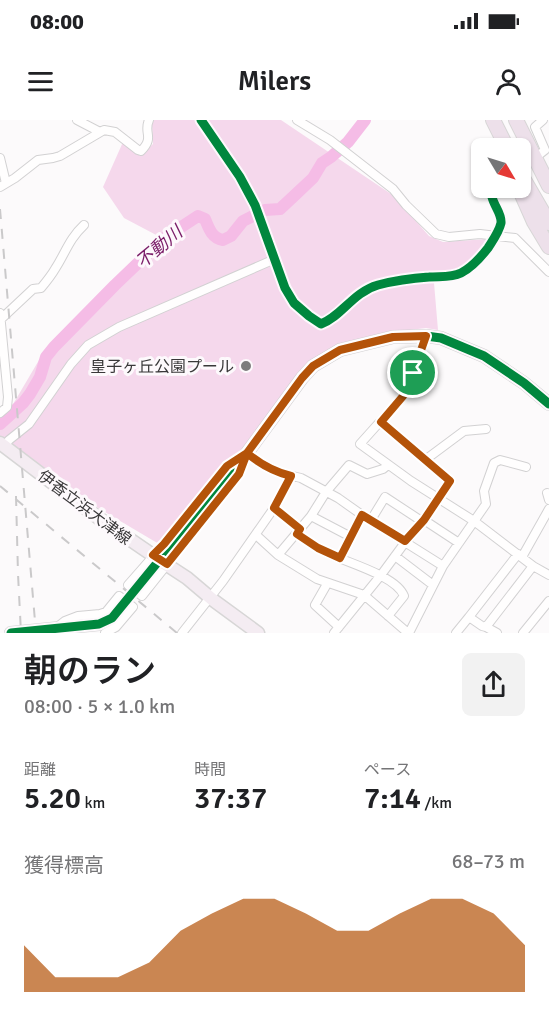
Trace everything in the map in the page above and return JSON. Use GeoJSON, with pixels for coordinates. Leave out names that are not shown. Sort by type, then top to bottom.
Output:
{"type":"FeatureCollection","features":[{"type":"Feature","properties":{"kind":"highway"},"geometry":{"type":"LineString","coordinates":[[493,120],[501,138]]}},
{"type":"Feature","properties":{"kind":"highway"},"geometry":{"type":"LineString","coordinates":[[516,120],[549,186]]}},
{"type":"Feature","properties":{"kind":"highway"},"geometry":{"type":"LineString","coordinates":[[531,183],[549,223]]}},
{"type":"Feature","properties":{"kind":"highway"},"geometry":{"type":"LineString","coordinates":[[523,198],[549,247]]}},
{"type":"Feature","properties":{"kind":"main road","name":"伊香立浜大津線"},"geometry":{"type":"LineString","coordinates":[[2,445],[100,519],[187,578],[258,633]]}},
{"type":"Feature","properties":{"kind":"street"},"geometry":{"type":"LineString","coordinates":[[77,120],[100,132]]}},
{"type":"Feature","properties":{"kind":"street"},"geometry":{"type":"LineString","coordinates":[[0,158],[3,185],[38,160],[60,156],[104,130],[115,132],[141,151],[149,139],[147,125],[149,120]]}},
{"type":"Feature","properties":{"kind":"street"},"geometry":{"type":"LineString","coordinates":[[201,120],[240,177],[255,205],[285,288],[294,303],[321,324],[351,300],[380,284],[427,277],[451,277],[463,272],[477,261],[496,235],[501,222],[500,214],[492,198]]}},
{"type":"Feature","properties":{"kind":"street"},"geometry":{"type":"LineString","coordinates":[[297,120],[330,140],[393,189],[436,234],[449,237],[480,234],[515,238],[549,272]]}},
{"type":"Feature","properties":{"kind":"street"},"geometry":{"type":"LineString","coordinates":[[540,154],[545,150],[535,127],[543,120]]}},
{"type":"Feature","properties":{"kind":"street"},"geometry":{"type":"LineString","coordinates":[[1,319],[33,289],[41,288],[56,269],[64,250],[84,225]]}},
{"type":"Feature","properties":{"kind":"street"},"geometry":{"type":"LineString","coordinates":[[2,445],[29,424],[71,364],[88,345],[119,327],[275,259]]}},
{"type":"Feature","properties":{"kind":"street"},"geometry":{"type":"LineString","coordinates":[[0,313],[8,397],[7,407],[0,413]]}},
{"type":"Feature","properties":{"kind":"street"},"geometry":{"type":"LineString","coordinates":[[426,336],[404,395],[360,444],[549,575]]}},
{"type":"Feature","properties":{"kind":"street"},"geometry":{"type":"LineString","coordinates":[[169,549],[247,453],[302,378],[313,366],[340,350],[393,337],[441,338],[484,356],[524,383],[549,404]]}},
{"type":"Feature","properties":{"kind":"street"},"geometry":{"type":"LineString","coordinates":[[327,584],[315,605],[337,630],[405,541],[424,521],[450,481],[381,422]]}},
{"type":"Feature","properties":{"kind":"street"},"geometry":{"type":"LineString","coordinates":[[425,460],[464,431],[486,429]]}},
{"type":"Feature","properties":{"kind":"street"},"geometry":{"type":"LineString","coordinates":[[247,453],[280,473],[301,477],[338,498],[443,566]]}},
{"type":"Feature","properties":{"kind":"street"},"geometry":{"type":"LineString","coordinates":[[138,588],[159,561],[239,474],[247,453]]}},
{"type":"Feature","properties":{"kind":"street"},"geometry":{"type":"LineString","coordinates":[[159,561],[129,585],[142,596],[159,561],[164,544],[227,466],[247,453]]}},
{"type":"Feature","properties":{"kind":"street"},"geometry":{"type":"LineString","coordinates":[[256,535],[278,555],[317,579],[364,596],[408,633],[443,566],[486,504],[483,491],[494,463],[500,460],[526,467]]}},
{"type":"Feature","properties":{"kind":"street"},"geometry":{"type":"LineString","coordinates":[[278,555],[349,465],[367,474],[388,465]]}},
{"type":"Feature","properties":{"kind":"street"},"geometry":{"type":"LineString","coordinates":[[182,633],[256,535],[291,476]]}},
{"type":"Feature","properties":{"kind":"street"},"geometry":{"type":"LineString","coordinates":[[371,520],[385,497],[459,543]]}},
{"type":"Feature","properties":{"kind":"street"},"geometry":{"type":"LineString","coordinates":[[274,508],[318,548],[381,575],[402,591],[404,596],[388,616]]}},
{"type":"Feature","properties":{"kind":"street"},"geometry":{"type":"LineString","coordinates":[[456,633],[520,555],[549,509]]}},
{"type":"Feature","properties":{"kind":"street"},"geometry":{"type":"LineString","coordinates":[[340,558],[362,515]]}},
{"type":"Feature","properties":{"kind":"street"},"geometry":{"type":"LineString","coordinates":[[311,516],[351,537]]}},
{"type":"Feature","properties":{"kind":"street"},"geometry":{"type":"LineString","coordinates":[[395,556],[433,585]]}},
{"type":"Feature","properties":{"kind":"street"},"geometry":{"type":"LineString","coordinates":[[486,627],[533,566]]}},
{"type":"Feature","properties":{"kind":"street"},"geometry":{"type":"LineString","coordinates":[[60,630],[65,621],[78,616],[106,612],[119,596],[133,607],[116,627],[105,633]]}},
{"type":"Feature","properties":{"kind":"street"},"geometry":{"type":"LineString","coordinates":[[523,633],[549,601]]}},
{"type":"Feature","properties":{"kind":"street"},"geometry":{"type":"LineString","coordinates":[[10,633],[60,630],[103,623],[112,618],[125,604]]}},
{"type":"Feature","properties":{"kind":"street"},"geometry":{"type":"LineString","coordinates":[[469,617],[497,633]]}},
{"type":"Feature","properties":{"kind":"shaded area"},"geometry":{"type":"Polygon","coordinates":[[[154,120],[281,120],[394,196],[429,236],[443,242],[488,239],[464,265],[434,283],[438,330],[426,328],[393,332],[340,345],[233,458],[159,544],[88,502],[0,439],[0,419],[9,411],[42,355],[160,237],[124,218],[103,187],[123,142],[140,156],[153,144],[152,124],[154,120]]]}},
{"type":"Feature","properties":{"kind":"waterway","name":"不動川"},"geometry":{"type":"LineString","coordinates":[[0,424],[30,394],[40,377],[46,357],[54,347],[163,239],[198,216],[205,219],[214,235],[223,240],[231,236],[243,221],[265,210],[280,209],[313,178],[322,163],[348,142],[365,120]]}},
{"type":"Feature","properties":{"kind":"railway"},"geometry":{"type":"LineString","coordinates":[[0,209],[36,633]]}},
{"type":"Feature","properties":{"kind":"railway"},"geometry":{"type":"LineString","coordinates":[[0,486],[177,633]]}},
{"type":"Feature","properties":{"kind":"railway"},"geometry":{"type":"LineString","coordinates":[[16,496],[21,633]]}},
{"type":"Feature","properties":{"kind":"cycle path"},"geometry":{"type":"LineString","coordinates":[[201,120],[240,177],[255,205],[285,288],[294,303],[321,324],[335,316],[369,288],[410,279],[453,276],[468,268],[488,248],[500,226],[500,216],[492,198]]}},
{"type":"Feature","properties":{"kind":"cycle path"},"geometry":{"type":"LineString","coordinates":[[11,633],[99,624],[112,618],[247,453],[302,378],[313,366],[340,350],[393,337],[441,338],[484,356],[524,383],[549,404]]}},
{"type":"Feature","properties":{"kind":"place","name":"皇子ヶ丘公園プール"},"geometry":{"type":"Point","coordinates":[246,366]}},
{"type":"Feature","properties":{"kind":"route"},"geometry":{"type":"LineString","coordinates":[[413,373],[404,395],[381,422],[450,481],[424,520],[405,541],[362,515],[340,558],[318,548],[297,534],[300,529],[274,508],[291,476],[280,473],[247,453],[239,474],[167,564],[153,555],[227,466],[247,453],[313,366],[340,350],[393,337],[426,336],[413,373]]}}]}
